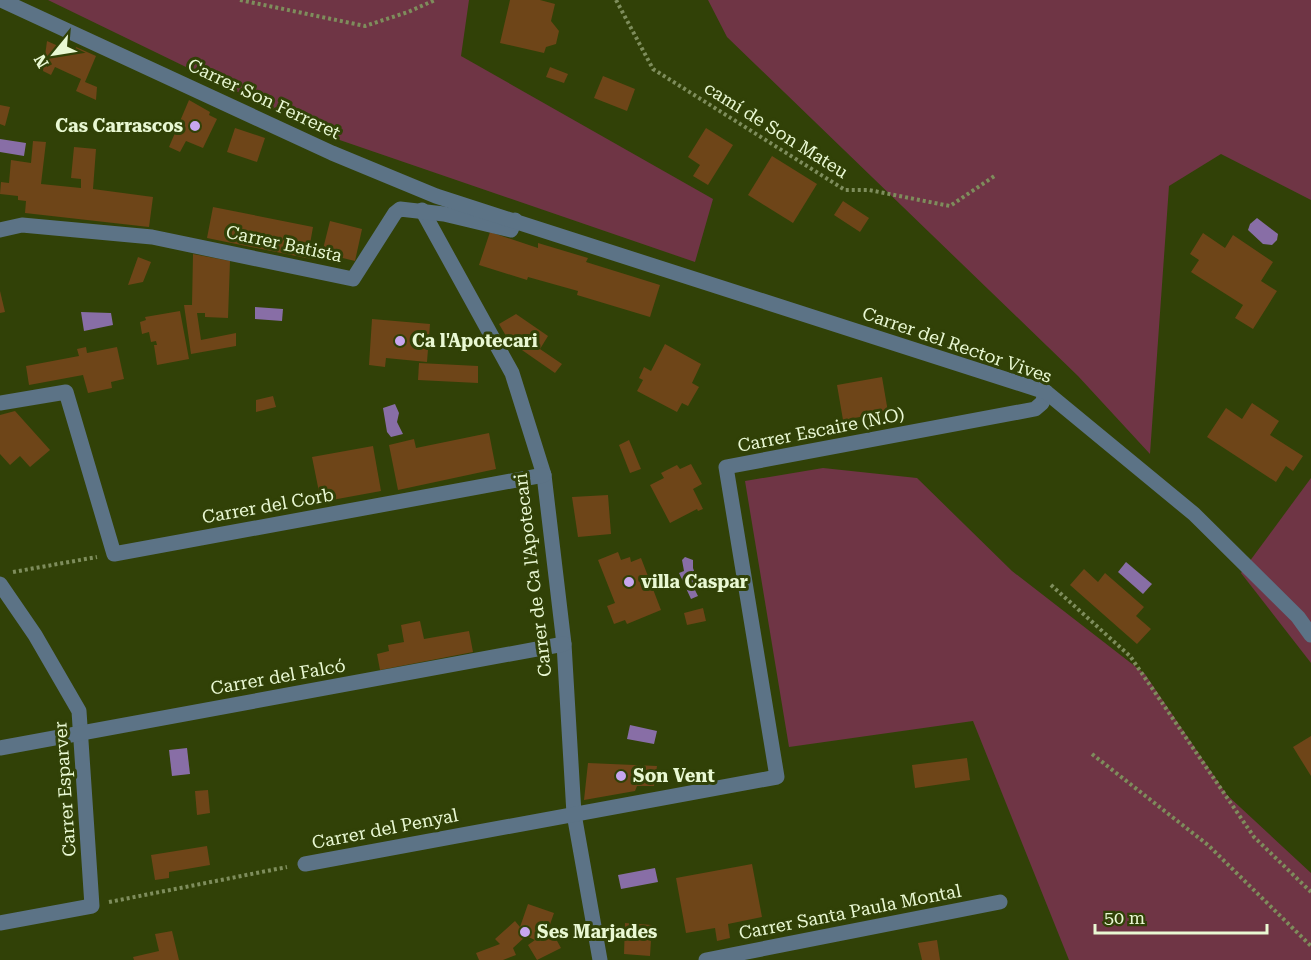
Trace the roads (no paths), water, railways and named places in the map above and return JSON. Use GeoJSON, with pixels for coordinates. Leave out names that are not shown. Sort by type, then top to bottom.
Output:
{"type":"FeatureCollection","features":[{"type":"Feature","properties":{"kind":"street","name":"Carrer Son Ferreret"},"geometry":{"type":"LineString","coordinates":[[1,0],[332,153],[436,196],[515,220]]}},
{"type":"Feature","properties":{"kind":"street","name":"Carrer Batista"},"geometry":{"type":"LineString","coordinates":[[0,230],[22,225],[152,237],[353,279],[395,213],[405,208],[511,230],[515,220]]}},
{"type":"Feature","properties":{"kind":"street","name":"Carrer de Ca l'Apotecari"},"geometry":{"type":"LineString","coordinates":[[422,210],[512,373],[544,476],[564,644],[573,814],[600,960]]}},
{"type":"Feature","properties":{"kind":"street","name":"Carrer del Rector Vives"},"geometry":{"type":"LineString","coordinates":[[515,220],[1046,392],[1194,514],[1298,617],[1311,635]]}},
{"type":"Feature","properties":{"kind":"street","name":"Carrer del Corb"},"geometry":{"type":"LineString","coordinates":[[0,403],[66,392],[114,554],[544,476]]}},
{"type":"Feature","properties":{"kind":"street","name":"Carrer Escaire (N.O)"},"geometry":{"type":"LineString","coordinates":[[777,777],[726,468],[1035,409],[1042,403],[1046,392]]}},
{"type":"Feature","properties":{"kind":"street","name":"Carrer Esparver"},"geometry":{"type":"LineString","coordinates":[[0,584],[35,635],[79,711],[92,906],[0,923]]}},
{"type":"Feature","properties":{"kind":"street","name":"Carrer del Falcó"},"geometry":{"type":"LineString","coordinates":[[0,748],[564,644]]}},
{"type":"Feature","properties":{"kind":"street","name":"Carrer del Penyal"},"geometry":{"type":"LineString","coordinates":[[305,864],[777,777]]}},
{"type":"Feature","properties":{"kind":"street","name":"Carrer Santa Paula Montal"},"geometry":{"type":"LineString","coordinates":[[706,960],[1000,902]]}},
{"type":"Feature","properties":{"kind":"place","name":"Cas Carrascos"},"geometry":{"type":"Point","coordinates":[195,126]}},
{"type":"Feature","properties":{"kind":"place","name":"Ca l'Apotecari"},"geometry":{"type":"Point","coordinates":[400,341]}},
{"type":"Feature","properties":{"kind":"place","name":"villa Caspar"},"geometry":{"type":"Point","coordinates":[629,582]}},
{"type":"Feature","properties":{"kind":"place","name":"Son Vent"},"geometry":{"type":"Point","coordinates":[621,776]}},
{"type":"Feature","properties":{"kind":"place","name":"Ses Marjades"},"geometry":{"type":"Point","coordinates":[525,932]}}]}
